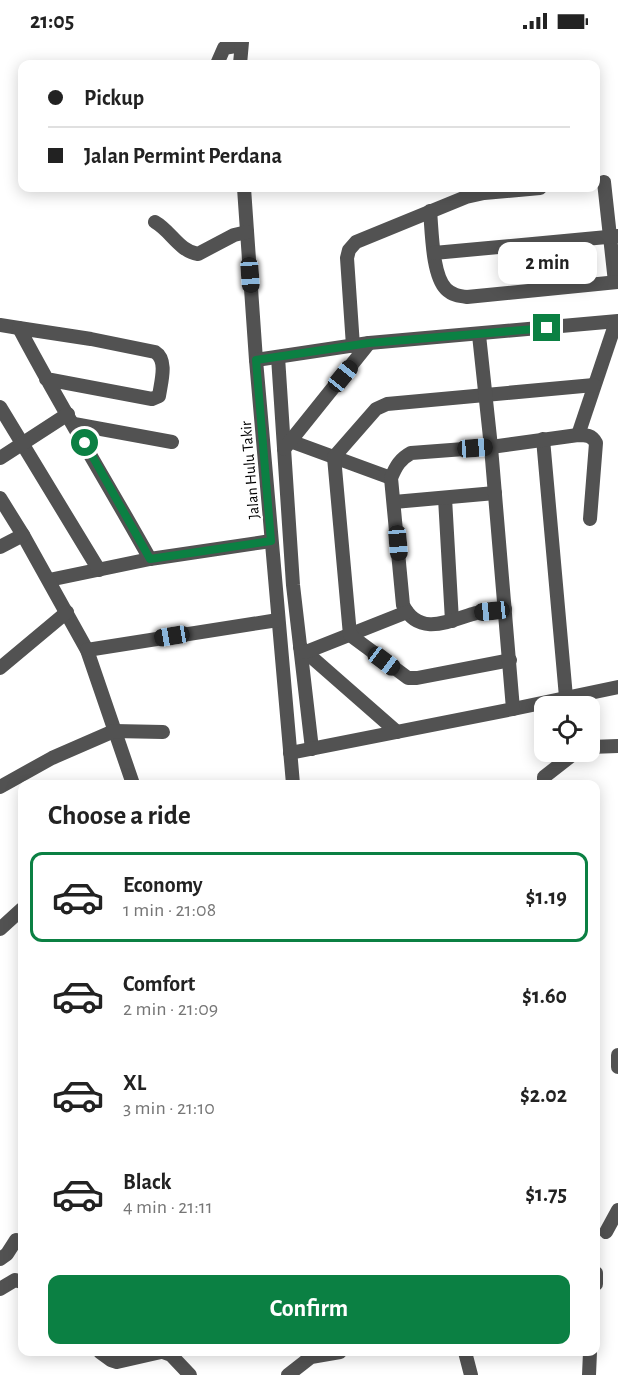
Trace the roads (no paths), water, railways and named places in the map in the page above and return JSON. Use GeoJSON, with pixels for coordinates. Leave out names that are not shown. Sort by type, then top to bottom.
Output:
{"type":"FeatureCollection","features":[{"type":"Feature","properties":{"kind":"street"},"geometry":{"type":"LineString","coordinates":[[219,60],[224,48],[242,44],[240,60]]}},
{"type":"Feature","properties":{"kind":"street"},"geometry":{"type":"LineString","coordinates":[[600,182],[618,180]]}},
{"type":"Feature","properties":{"kind":"street"},"geometry":{"type":"LineString","coordinates":[[430,211],[439,279],[454,295],[467,297],[616,282],[614,237],[600,186]]}},
{"type":"Feature","properties":{"kind":"street","name":"Jalan Hulu Takir"},"geometry":{"type":"LineString","coordinates":[[244,192],[256,360],[293,780]]}},
{"type":"Feature","properties":{"kind":"street"},"geometry":{"type":"LineString","coordinates":[[353,346],[347,287],[349,250],[356,242],[479,192]]}},
{"type":"Feature","properties":{"kind":"street"},"geometry":{"type":"LineString","coordinates":[[154,222],[162,226],[185,251],[198,254],[204,253],[234,235],[247,232]]}},
{"type":"Feature","properties":{"kind":"street"},"geometry":{"type":"LineString","coordinates":[[434,253],[614,237]]}},
{"type":"Feature","properties":{"kind":"street"},"geometry":{"type":"LineString","coordinates":[[256,360],[369,343],[617,322],[578,435]]}},
{"type":"Feature","properties":{"kind":"street"},"geometry":{"type":"LineString","coordinates":[[0,324],[90,339],[155,352],[161,356],[159,396],[155,399],[46,380]]}},
{"type":"Feature","properties":{"kind":"street"},"geometry":{"type":"LineString","coordinates":[[19,328],[46,380],[71,419],[150,559]]}},
{"type":"Feature","properties":{"kind":"street"},"geometry":{"type":"LineString","coordinates":[[479,335],[491,447],[513,709]]}},
{"type":"Feature","properties":{"kind":"street"},"geometry":{"type":"LineString","coordinates":[[287,445],[369,343]]}},
{"type":"Feature","properties":{"kind":"street"},"geometry":{"type":"LineString","coordinates":[[278,357],[287,445],[293,585],[303,650],[312,748]]}},
{"type":"Feature","properties":{"kind":"street"},"geometry":{"type":"LineString","coordinates":[[510,660],[408,678],[350,635],[334,458],[376,409],[387,404],[594,385]]}},
{"type":"Feature","properties":{"kind":"street"},"geometry":{"type":"LineString","coordinates":[[0,407],[99,570]]}},
{"type":"Feature","properties":{"kind":"street"},"geometry":{"type":"LineString","coordinates":[[0,458],[71,419],[172,442]]}},
{"type":"Feature","properties":{"kind":"street"},"geometry":{"type":"LineString","coordinates":[[505,609],[479,612],[433,626],[413,618],[407,612],[403,605],[392,478],[395,467],[402,458],[411,453],[491,447],[578,435],[589,436],[594,438],[596,443],[590,519]]}},
{"type":"Feature","properties":{"kind":"street"},"geometry":{"type":"LineString","coordinates":[[543,439],[566,696]]}},
{"type":"Feature","properties":{"kind":"street"},"geometry":{"type":"LineString","coordinates":[[287,445],[392,478]]}},
{"type":"Feature","properties":{"kind":"street"},"geometry":{"type":"LineString","coordinates":[[394,502],[495,493]]}},
{"type":"Feature","properties":{"kind":"street"},"geometry":{"type":"LineString","coordinates":[[0,498],[87,650],[132,780]]}},
{"type":"Feature","properties":{"kind":"street"},"geometry":{"type":"LineString","coordinates":[[445,498],[452,621]]}},
{"type":"Feature","properties":{"kind":"street"},"geometry":{"type":"LineString","coordinates":[[0,548],[23,535]]}},
{"type":"Feature","properties":{"kind":"street"},"geometry":{"type":"LineString","coordinates":[[49,580],[150,559],[271,541]]}},
{"type":"Feature","properties":{"kind":"street"},"geometry":{"type":"LineString","coordinates":[[0,668],[67,612]]}},
{"type":"Feature","properties":{"kind":"street"},"geometry":{"type":"LineString","coordinates":[[303,650],[350,635],[407,612]]}},
{"type":"Feature","properties":{"kind":"street"},"geometry":{"type":"LineString","coordinates":[[87,650],[278,620]]}},
{"type":"Feature","properties":{"kind":"street"},"geometry":{"type":"LineString","coordinates":[[303,650],[397,732]]}},
{"type":"Feature","properties":{"kind":"street"},"geometry":{"type":"LineString","coordinates":[[571,696],[618,687]]}},
{"type":"Feature","properties":{"kind":"street"},"geometry":{"type":"LineString","coordinates":[[290,753],[534,704]]}},
{"type":"Feature","properties":{"kind":"street"},"geometry":{"type":"LineString","coordinates":[[0,787],[52,758],[114,731],[163,732]]}},
{"type":"Feature","properties":{"kind":"street"},"geometry":{"type":"LineString","coordinates":[[600,747],[618,746]]}},
{"type":"Feature","properties":{"kind":"street"},"geometry":{"type":"LineString","coordinates":[[544,780],[544,777],[563,762]]}},
{"type":"Feature","properties":{"kind":"street"},"geometry":{"type":"LineString","coordinates":[[0,929],[18,913]]}},
{"type":"Feature","properties":{"kind":"street"},"geometry":{"type":"LineString","coordinates":[[618,1055],[618,1067]]}},
{"type":"Feature","properties":{"kind":"street"},"geometry":{"type":"LineString","coordinates":[[606,1232],[618,1210]]}},
{"type":"Feature","properties":{"kind":"street"},"geometry":{"type":"LineString","coordinates":[[0,1245],[18,1238]]}},
{"type":"Feature","properties":{"kind":"street"},"geometry":{"type":"LineString","coordinates":[[0,1259],[18,1239]]}},
{"type":"Feature","properties":{"kind":"street"},"geometry":{"type":"LineString","coordinates":[[0,1289],[15,1280],[18,1281]]}},
{"type":"Feature","properties":{"kind":"street"},"geometry":{"type":"LineString","coordinates":[[106,1356],[117,1362],[144,1356]]}},
{"type":"Feature","properties":{"kind":"street"},"geometry":{"type":"LineString","coordinates":[[172,1356],[190,1375]]}},
{"type":"Feature","properties":{"kind":"street"},"geometry":{"type":"LineString","coordinates":[[288,1375],[307,1356]]}},
{"type":"Feature","properties":{"kind":"street"},"geometry":{"type":"LineString","coordinates":[[466,1356],[471,1375]]}},
{"type":"Feature","properties":{"kind":"street"},"geometry":{"type":"LineString","coordinates":[[589,1375],[590,1356]]}}]}
